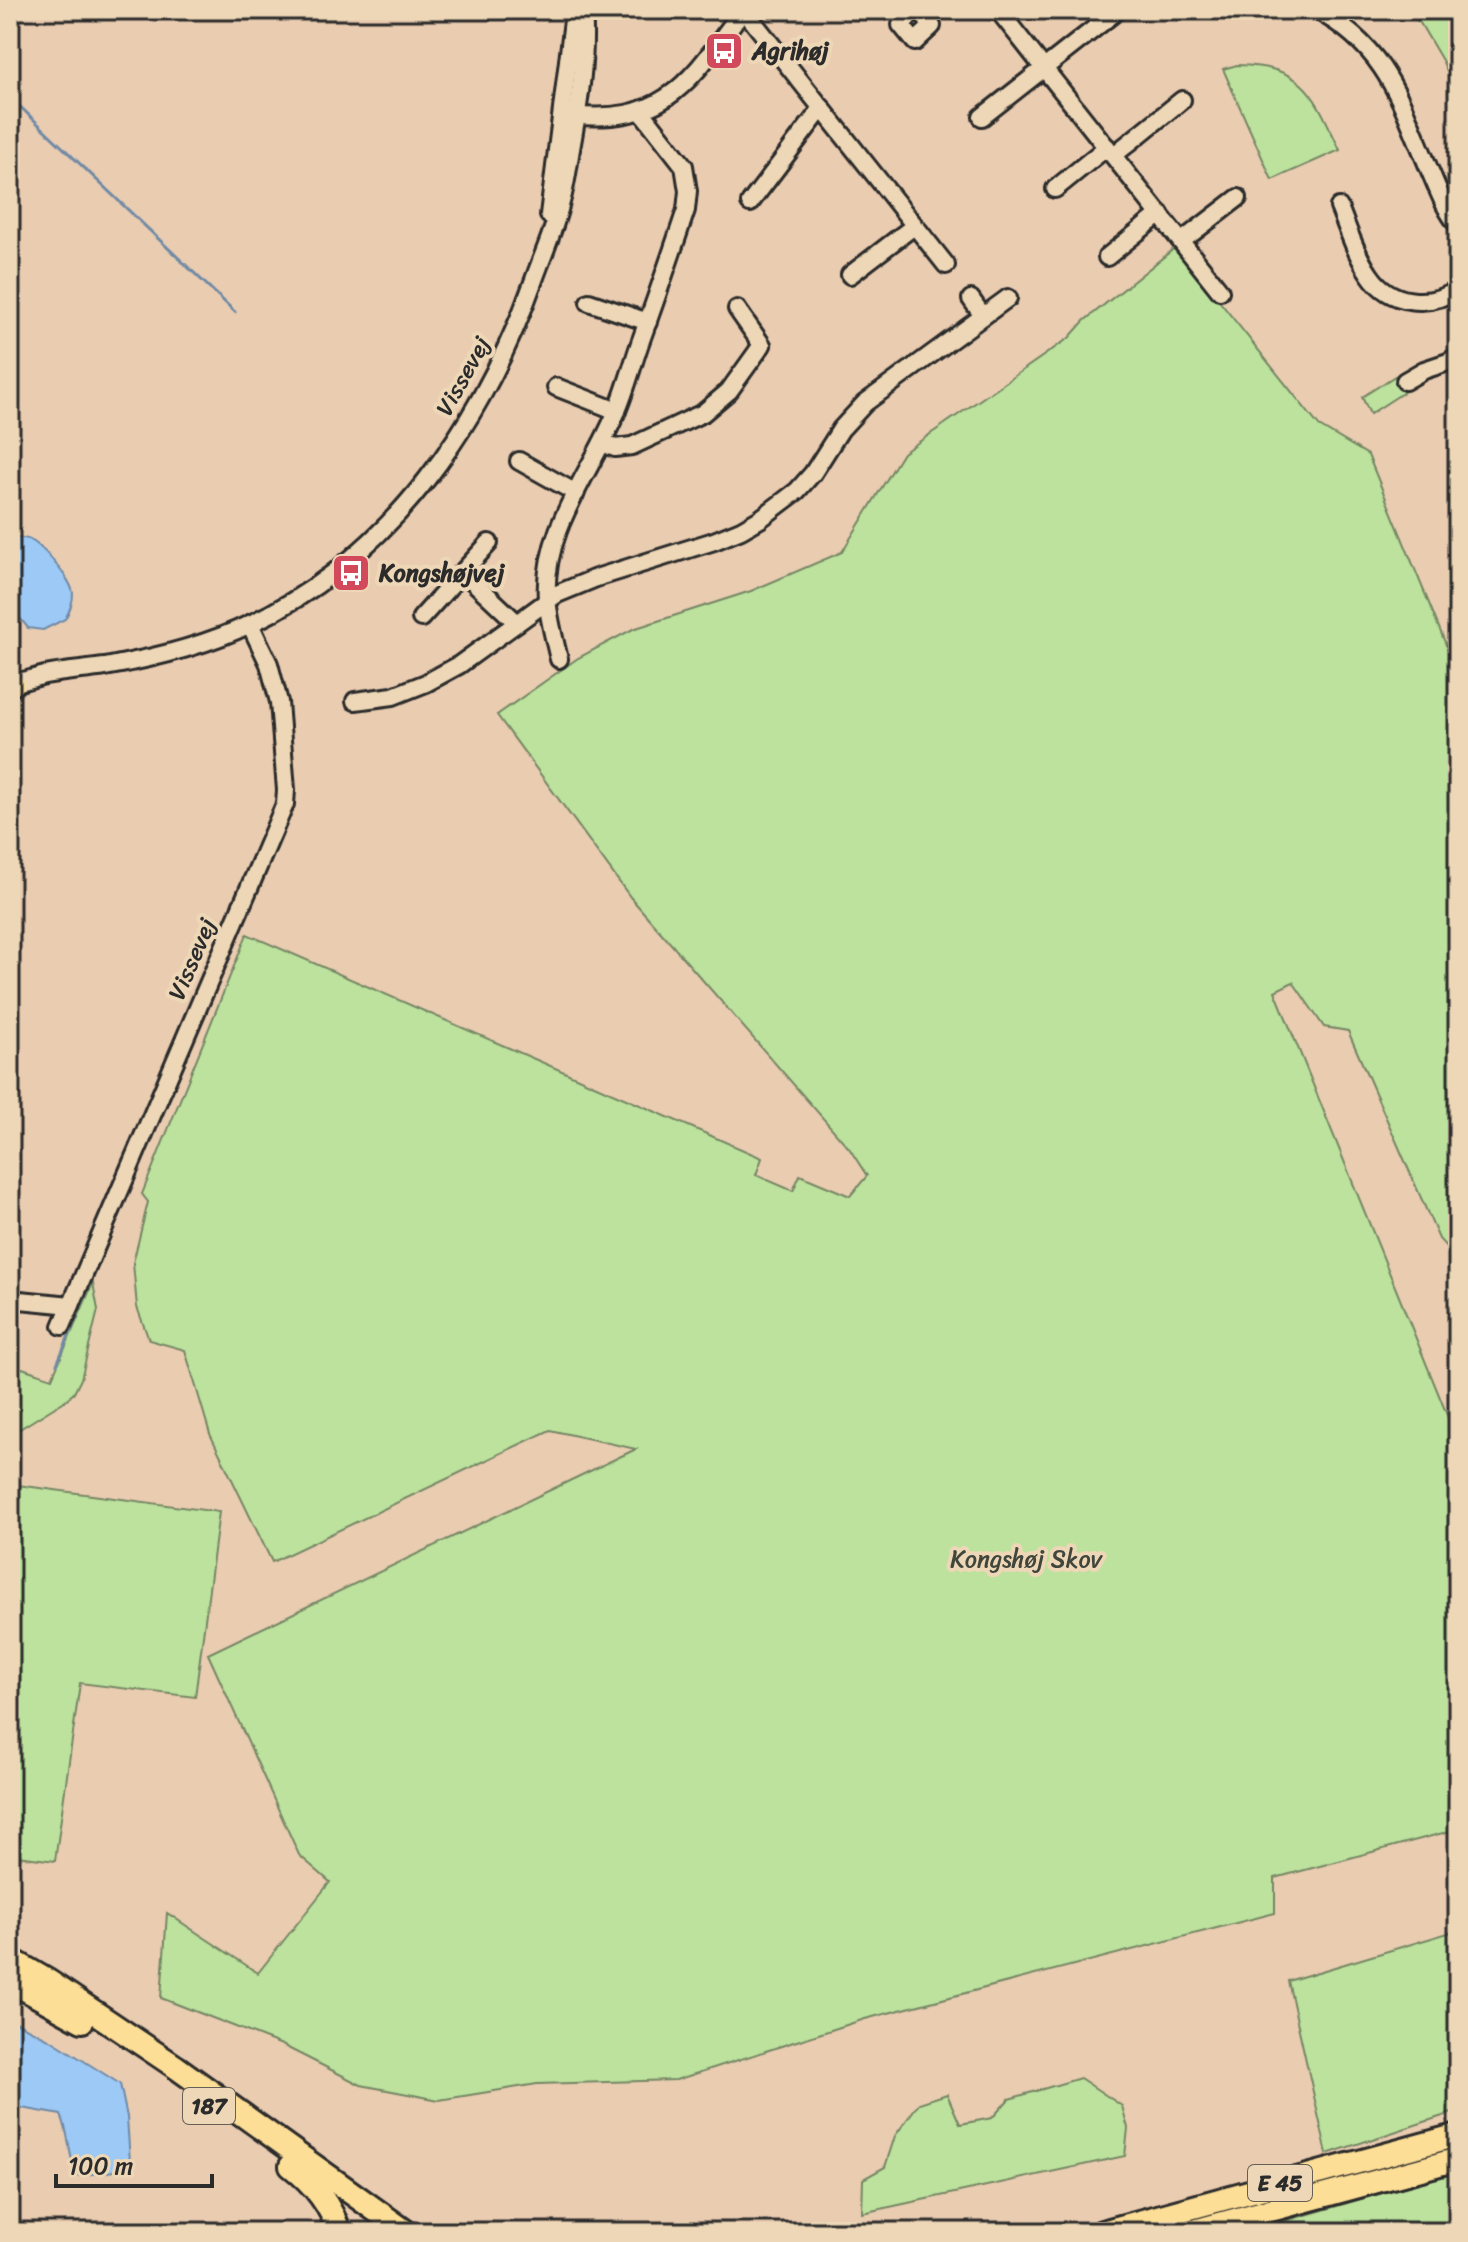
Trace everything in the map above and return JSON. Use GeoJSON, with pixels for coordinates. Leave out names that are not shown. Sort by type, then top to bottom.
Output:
{"type":"FeatureCollection","features":[{"type":"Feature","properties":{"kind":"highway","name":"187"},"geometry":{"type":"LineString","coordinates":[[12,1966],[55,2004],[101,2032],[296,2170],[327,2205],[339,2232]]}},
{"type":"Feature","properties":{"kind":"highway","name":"187"},"geometry":{"type":"LineString","coordinates":[[12,1966],[176,2067],[406,2232]]}},
{"type":"Feature","properties":{"kind":"highway","name":"E 45"},"geometry":{"type":"LineString","coordinates":[[1102,2232],[1458,2135]]}},
{"type":"Feature","properties":{"kind":"highway","name":"E 45"},"geometry":{"type":"LineString","coordinates":[[1190,2232],[1458,2159]]}},
{"type":"Feature","properties":{"kind":"street"},"geometry":{"type":"LineString","coordinates":[[570,115],[574,10]]}},
{"type":"Feature","properties":{"kind":"street"},"geometry":{"type":"LineString","coordinates":[[570,115],[583,51],[583,10]]}},
{"type":"Feature","properties":{"kind":"street"},"geometry":{"type":"LineString","coordinates":[[570,115],[616,116],[641,111],[660,102],[701,66],[744,10],[946,265]]}},
{"type":"Feature","properties":{"kind":"street"},"geometry":{"type":"LineString","coordinates":[[998,10],[1220,291]]}},
{"type":"Feature","properties":{"kind":"street"},"geometry":{"type":"LineString","coordinates":[[982,117],[1118,10]]}},
{"type":"Feature","properties":{"kind":"street"},"geometry":{"type":"LineString","coordinates":[[1316,10],[1352,33],[1381,64],[1444,203],[1458,225]]}},
{"type":"Feature","properties":{"kind":"street"},"geometry":{"type":"LineString","coordinates":[[1055,189],[1182,100]]}},
{"type":"Feature","properties":{"kind":"street"},"geometry":{"type":"LineString","coordinates":[[750,203],[822,108]]}},
{"type":"Feature","properties":{"kind":"street"},"geometry":{"type":"LineString","coordinates":[[559,659],[547,599],[554,542],[617,411],[686,210],[688,191],[684,166],[641,111]]}},
{"type":"Feature","properties":{"kind":"street","name":"Vissevej"},"geometry":{"type":"LineString","coordinates":[[11,681],[174,653],[250,624],[318,586],[369,544],[434,472],[490,382],[522,313],[544,253],[570,115]]}},
{"type":"Feature","properties":{"kind":"street"},"geometry":{"type":"LineString","coordinates":[[1182,241],[1238,198]]}},
{"type":"Feature","properties":{"kind":"street"},"geometry":{"type":"LineString","coordinates":[[1339,207],[1369,274],[1385,290],[1398,297],[1426,301],[1447,296],[1458,289]]}},
{"type":"Feature","properties":{"kind":"street"},"geometry":{"type":"LineString","coordinates":[[1107,257],[1160,214]]}},
{"type":"Feature","properties":{"kind":"street"},"geometry":{"type":"LineString","coordinates":[[850,275],[914,226]]}},
{"type":"Feature","properties":{"kind":"street"},"geometry":{"type":"LineString","coordinates":[[355,701],[393,696],[426,683],[459,665],[547,599],[596,578],[741,530],[797,491],[813,473],[841,429],[865,403],[1008,298]]}},
{"type":"Feature","properties":{"kind":"street"},"geometry":{"type":"LineString","coordinates":[[971,299],[983,316]]}},
{"type":"Feature","properties":{"kind":"street"},"geometry":{"type":"LineString","coordinates":[[589,302],[648,322]]}},
{"type":"Feature","properties":{"kind":"street"},"geometry":{"type":"LineString","coordinates":[[737,309],[770,362]]}},
{"type":"Feature","properties":{"kind":"street"},"geometry":{"type":"LineString","coordinates":[[602,443],[615,448],[632,446],[703,413],[729,391],[762,345]]}},
{"type":"Feature","properties":{"kind":"street"},"geometry":{"type":"LineString","coordinates":[[1405,381],[1458,356]]}},
{"type":"Feature","properties":{"kind":"street"},"geometry":{"type":"LineString","coordinates":[[556,387],[617,411]]}},
{"type":"Feature","properties":{"kind":"street"},"geometry":{"type":"LineString","coordinates":[[519,461],[576,493]]}},
{"type":"Feature","properties":{"kind":"street"},"geometry":{"type":"LineString","coordinates":[[421,618],[489,543]]}},
{"type":"Feature","properties":{"kind":"street"},"geometry":{"type":"LineString","coordinates":[[463,572],[517,623]]}},
{"type":"Feature","properties":{"kind":"street","name":"Vissevej"},"geometry":{"type":"LineString","coordinates":[[62,1326],[285,804],[279,702],[269,664],[250,624]]}},
{"type":"Feature","properties":{"kind":"street"},"geometry":{"type":"LineString","coordinates":[[10,1299],[71,1305]]}},
{"type":"Feature","properties":{"kind":"green space"},"geometry":{"type":"Polygon","coordinates":[[[1404,10],[1458,11],[1458,97],[1443,62],[1420,23],[1404,10]]]}},
{"type":"Feature","properties":{"kind":"green space"},"geometry":{"type":"Polygon","coordinates":[[[1237,65],[1279,71],[1305,87],[1323,114],[1340,150],[1272,180],[1223,69],[1237,65]]]}},
{"type":"Feature","properties":{"kind":"green space","name":"Kongshøj Skov"},"geometry":{"type":"Polygon","coordinates":[[[1176,247],[1319,426],[1368,455],[1458,674],[1458,1260],[1439,1239],[1348,1031],[1324,1027],[1293,982],[1275,991],[1458,1442],[1458,1829],[1275,1878],[1275,1913],[865,2019],[676,2080],[537,2084],[439,2100],[361,2085],[282,2045],[161,1998],[167,1913],[258,1973],[330,1882],[299,1855],[208,1654],[636,1449],[550,1430],[272,1562],[210,1434],[185,1350],[149,1340],[137,1307],[133,1263],[148,1202],[142,1194],[247,934],[762,1158],[756,1175],[793,1191],[800,1175],[850,1196],[867,1176],[849,1148],[631,898],[497,715],[578,658],[633,629],[751,591],[842,552],[903,453],[1069,338],[1084,321],[1176,247]]]}},
{"type":"Feature","properties":{"kind":"green space"},"geometry":{"type":"Polygon","coordinates":[[[1395,376],[1404,392],[1370,414],[1362,397],[1395,376]]]}},
{"type":"Feature","properties":{"kind":"green space"},"geometry":{"type":"Polygon","coordinates":[[[93,1283],[98,1310],[81,1379],[74,1393],[10,1435],[10,1364],[52,1378],[93,1283]]]}},
{"type":"Feature","properties":{"kind":"green space"},"geometry":{"type":"Polygon","coordinates":[[[10,1484],[219,1512],[195,1697],[80,1683],[55,1861],[10,1855],[10,1484]]]}},
{"type":"Feature","properties":{"kind":"green space"},"geometry":{"type":"Polygon","coordinates":[[[1458,1930],[1458,2111],[1327,2154],[1288,1981],[1458,1930]]]}},
{"type":"Feature","properties":{"kind":"green space"},"geometry":{"type":"Polygon","coordinates":[[[1080,2078],[1122,2106],[1128,2128],[1125,2156],[862,2213],[863,2179],[885,2167],[895,2136],[919,2103],[947,2094],[960,2124],[992,2118],[1009,2099],[1080,2078]]]}},
{"type":"Feature","properties":{"kind":"green space"},"geometry":{"type":"Polygon","coordinates":[[[1458,2171],[1458,2232],[1247,2232],[1458,2171]]]}},
{"type":"Feature","properties":{"kind":"water"},"geometry":{"type":"Polygon","coordinates":[[[16,537],[29,539],[41,548],[62,572],[73,594],[65,619],[43,630],[28,628],[15,612],[10,592],[10,548],[16,537]]]}},
{"type":"Feature","properties":{"kind":"water"},"geometry":{"type":"Polygon","coordinates":[[[10,2019],[51,2040],[120,2084],[127,2117],[130,2162],[121,2170],[78,2176],[61,2115],[10,2106],[10,2019]]]}},
{"type":"Feature","properties":{"kind":"waterway"},"geometry":{"type":"LineString","coordinates":[[10,97],[235,312]]}},
{"type":"Feature","properties":{"kind":"waterway"},"geometry":{"type":"LineString","coordinates":[[80,1309],[122,1208]]}},
{"type":"Feature","properties":{"kind":"waterway"},"geometry":{"type":"LineString","coordinates":[[57,1364],[78,1314]]}},
{"type":"Feature","properties":{"kind":"place","name":"Agrihøj"},"geometry":{"type":"Point","coordinates":[724,51]}},
{"type":"Feature","properties":{"kind":"place","name":"Kongshøjvej"},"geometry":{"type":"Point","coordinates":[351,573]}}]}
